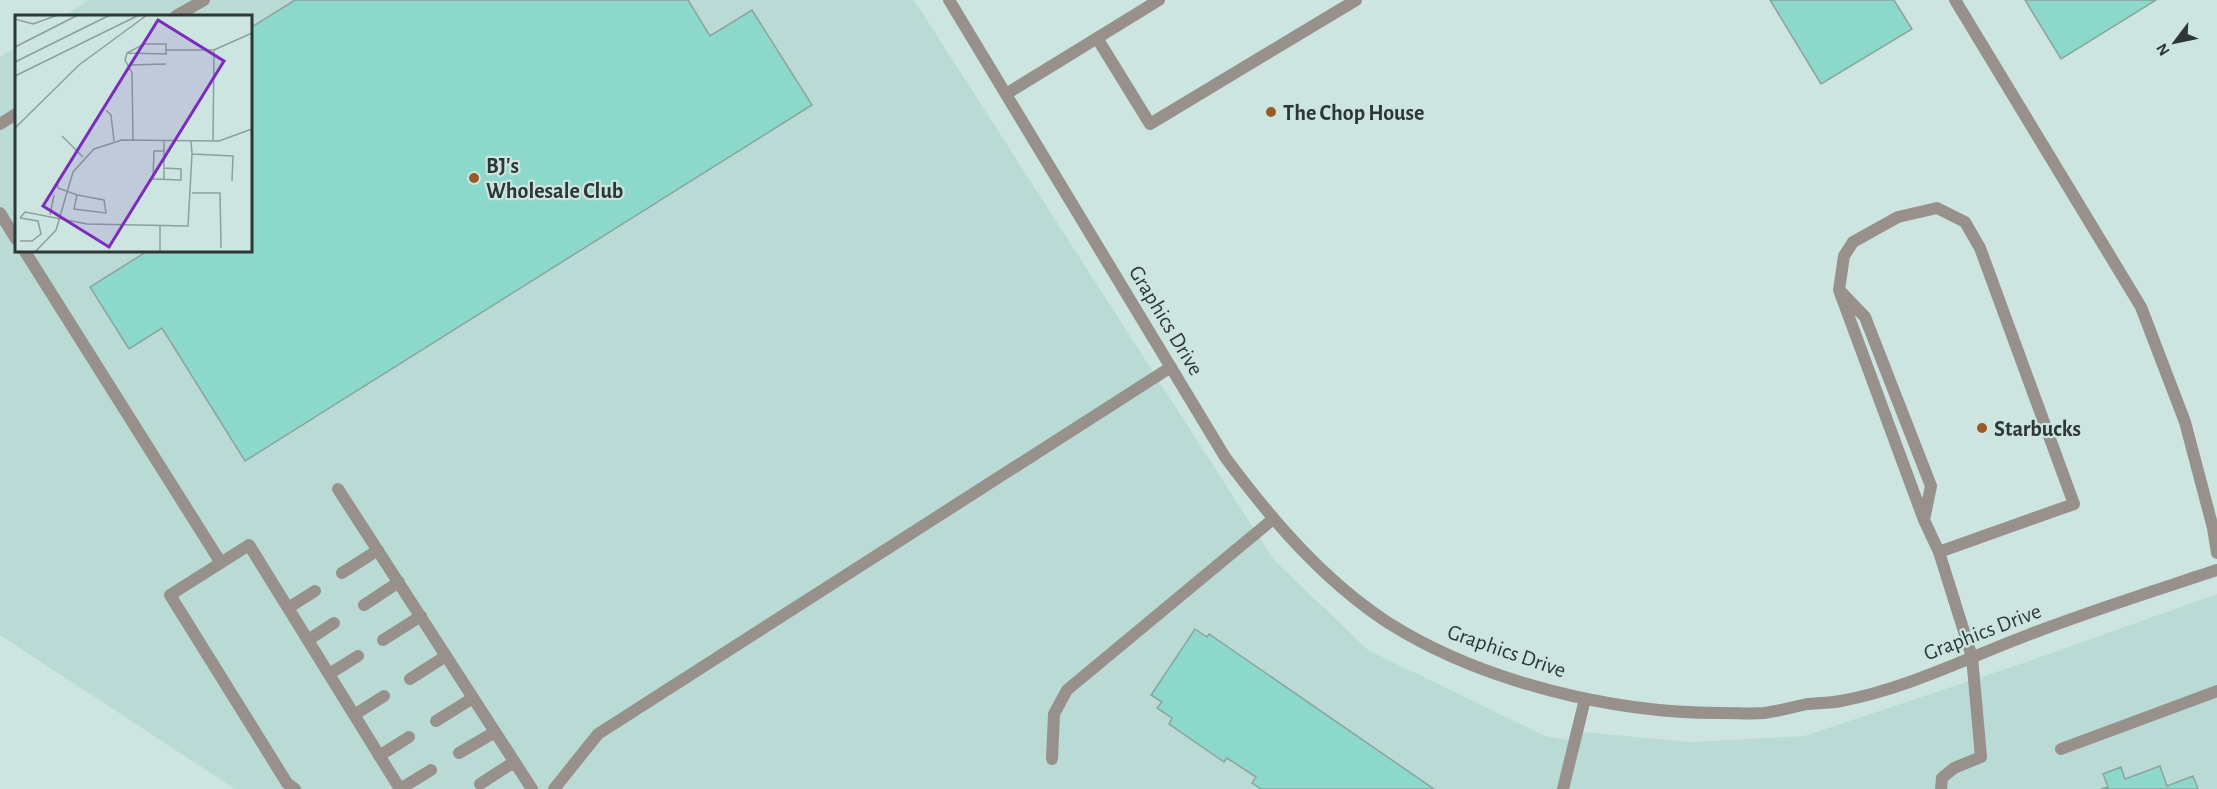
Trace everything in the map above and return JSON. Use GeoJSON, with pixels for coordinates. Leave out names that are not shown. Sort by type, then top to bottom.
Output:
{"type":"FeatureCollection","features":[{"type":"Feature","properties":{"kind":"street"},"geometry":{"type":"LineString","coordinates":[[178,15],[204,0]]}},
{"type":"Feature","properties":{"kind":"street","name":"Graphics Drive"},"geometry":{"type":"LineString","coordinates":[[949,0],[1225,457],[1273,519],[1339,585],[1387,622],[1452,657],[1512,679],[1585,699],[1651,710],[1763,713],[1842,700],[1905,683],[2031,634],[2217,570]]}},
{"type":"Feature","properties":{"kind":"street"},"geometry":{"type":"LineString","coordinates":[[1006,94],[1159,0]]}},
{"type":"Feature","properties":{"kind":"street"},"geometry":{"type":"LineString","coordinates":[[1097,38],[1150,124],[1356,0]]}},
{"type":"Feature","properties":{"kind":"street"},"geometry":{"type":"LineString","coordinates":[[1955,0],[2141,307],[2185,422],[2213,528],[2217,553]]}},
{"type":"Feature","properties":{"kind":"street"},"geometry":{"type":"LineString","coordinates":[[0,124],[15,115]]}},
{"type":"Feature","properties":{"kind":"street"},"geometry":{"type":"LineString","coordinates":[[1939,552],[2074,504],[1980,248],[1965,222],[1937,208],[1898,217],[1853,242],[1844,256],[1839,290],[1924,520],[1939,552],[1972,657],[1981,757],[1954,768],[1942,778],[1941,789]]}},
{"type":"Feature","properties":{"kind":"street"},"geometry":{"type":"LineString","coordinates":[[0,213],[15,237]]}},
{"type":"Feature","properties":{"kind":"street"},"geometry":{"type":"LineString","coordinates":[[25,252],[221,563]]}},
{"type":"Feature","properties":{"kind":"street"},"geometry":{"type":"LineString","coordinates":[[1839,290],[1865,317],[1931,486],[1924,520]]}},
{"type":"Feature","properties":{"kind":"street"},"geometry":{"type":"LineString","coordinates":[[554,789],[598,734],[1171,367]]}},
{"type":"Feature","properties":{"kind":"street"},"geometry":{"type":"LineString","coordinates":[[338,489],[532,789]]}},
{"type":"Feature","properties":{"kind":"street"},"geometry":{"type":"LineString","coordinates":[[1052,759],[1054,714],[1066,690],[1273,519]]}},
{"type":"Feature","properties":{"kind":"street"},"geometry":{"type":"LineString","coordinates":[[295,789],[287,783],[170,595],[249,545],[400,789],[431,770]]}},
{"type":"Feature","properties":{"kind":"street"},"geometry":{"type":"LineString","coordinates":[[342,573],[378,550]]}},
{"type":"Feature","properties":{"kind":"street"},"geometry":{"type":"LineString","coordinates":[[364,605],[399,582]]}},
{"type":"Feature","properties":{"kind":"street"},"geometry":{"type":"LineString","coordinates":[[288,608],[315,591]]}},
{"type":"Feature","properties":{"kind":"street"},"geometry":{"type":"LineString","coordinates":[[383,640],[421,616]]}},
{"type":"Feature","properties":{"kind":"street"},"geometry":{"type":"LineString","coordinates":[[308,640],[334,623]]}},
{"type":"Feature","properties":{"kind":"street"},"geometry":{"type":"LineString","coordinates":[[328,674],[358,656]]}},
{"type":"Feature","properties":{"kind":"street"},"geometry":{"type":"LineString","coordinates":[[410,679],[446,656]]}},
{"type":"Feature","properties":{"kind":"street"},"geometry":{"type":"LineString","coordinates":[[2061,749],[2217,691]]}},
{"type":"Feature","properties":{"kind":"street"},"geometry":{"type":"LineString","coordinates":[[354,715],[384,696]]}},
{"type":"Feature","properties":{"kind":"street"},"geometry":{"type":"LineString","coordinates":[[436,721],[473,698]]}},
{"type":"Feature","properties":{"kind":"street"},"geometry":{"type":"LineString","coordinates":[[1563,789],[1585,699]]}},
{"type":"Feature","properties":{"kind":"street"},"geometry":{"type":"LineString","coordinates":[[459,753],[495,732]]}},
{"type":"Feature","properties":{"kind":"street"},"geometry":{"type":"LineString","coordinates":[[379,756],[409,737]]}},
{"type":"Feature","properties":{"kind":"street"},"geometry":{"type":"LineString","coordinates":[[480,784],[514,762]]}},
{"type":"Feature","properties":{"kind":"shaded area"},"geometry":{"type":"Polygon","coordinates":[[[89,0],[914,0],[1274,560],[1368,650],[1545,736],[1574,741],[1582,732],[1691,742],[1804,736],[2029,661],[2217,594],[2217,789],[235,789],[0,635],[0,57],[15,48],[15,252],[252,252],[252,15],[66,15],[89,0]]]}},
{"type":"Feature","properties":{"kind":"building","name":"BJ's Wholesale Club"},"geometry":{"type":"Polygon","coordinates":[[[295,0],[688,0],[710,36],[752,10],[812,105],[245,461],[162,328],[129,349],[90,287],[146,252],[252,252],[252,27],[295,0]]]}},
{"type":"Feature","properties":{"kind":"building"},"geometry":{"type":"Polygon","coordinates":[[[1770,0],[1894,0],[1912,29],[1821,84],[1770,0]]]}},
{"type":"Feature","properties":{"kind":"building"},"geometry":{"type":"Polygon","coordinates":[[[2025,0],[2156,0],[2061,59],[2025,0]]]}},
{"type":"Feature","properties":{"kind":"building"},"geometry":{"type":"Polygon","coordinates":[[[1195,629],[1207,637],[1209,634],[1434,789],[1261,789],[1252,783],[1256,777],[1227,758],[1224,762],[1169,724],[1172,718],[1157,708],[1162,702],[1151,695],[1195,629]]]}},
{"type":"Feature","properties":{"kind":"building"},"geometry":{"type":"Polygon","coordinates":[[[2160,766],[2167,786],[2193,776],[2198,789],[2101,789],[2108,787],[2103,774],[2121,767],[2125,779],[2160,766]]]}},
{"type":"Feature","properties":{"kind":"place","name":"The Chop House"},"geometry":{"type":"Point","coordinates":[1271,112]}},
{"type":"Feature","properties":{"kind":"place","name":"BJ's Wholesale Club"},"geometry":{"type":"Point","coordinates":[474,178]}},
{"type":"Feature","properties":{"kind":"place","name":"Starbucks"},"geometry":{"type":"Point","coordinates":[1982,428]}}]}
